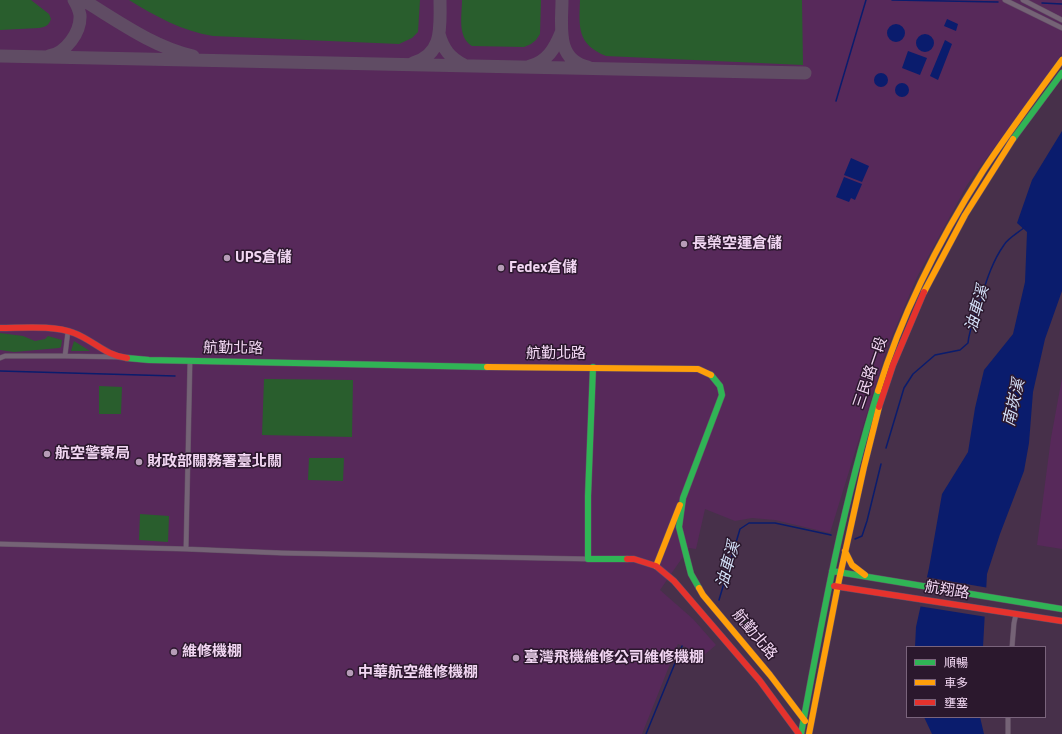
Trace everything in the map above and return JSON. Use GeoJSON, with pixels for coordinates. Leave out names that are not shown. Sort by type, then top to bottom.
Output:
{"type":"FeatureCollection","features":[{"type":"Feature","properties":{"kind":"street"},"geometry":{"type":"LineString","coordinates":[[1005,0],[1062,28]]}},
{"type":"Feature","properties":{"kind":"street"},"geometry":{"type":"LineString","coordinates":[[1023,0],[1062,20]]}},
{"type":"Feature","properties":{"kind":"street","name":"三民路一段"},"geometry":{"type":"LineString","coordinates":[[800,734],[829,585],[860,450],[877,392],[895,341],[908,309],[943,239],[972,188],[1062,60]]}},
{"type":"Feature","properties":{"kind":"street","name":"三民路一段"},"geometry":{"type":"LineString","coordinates":[[810,731],[845,551],[867,451],[893,365],[922,296],[947,246],[978,193],[1019,131],[1062,73]]}},
{"type":"Feature","properties":{"kind":"street","name":"航勤北路"},"geometry":{"type":"LineString","coordinates":[[0,328],[60,329],[75,333],[105,351],[120,357],[149,360],[474,367],[698,369],[706,372],[718,381],[722,387],[722,395],[720,404],[683,498],[679,527],[691,574],[703,595],[770,675],[804,719],[810,731]]}},
{"type":"Feature","properties":{"kind":"street"},"geometry":{"type":"LineString","coordinates":[[65,356],[68,331]]}},
{"type":"Feature","properties":{"kind":"street"},"geometry":{"type":"LineString","coordinates":[[0,358],[5,356],[120,357]]}},
{"type":"Feature","properties":{"kind":"street"},"geometry":{"type":"LineString","coordinates":[[186,549],[190,361]]}},
{"type":"Feature","properties":{"kind":"street"},"geometry":{"type":"LineString","coordinates":[[588,559],[588,496],[593,367]]}},
{"type":"Feature","properties":{"kind":"street"},"geometry":{"type":"LineString","coordinates":[[656,566],[683,498]]}},
{"type":"Feature","properties":{"kind":"street"},"geometry":{"type":"LineString","coordinates":[[0,544],[282,553],[634,559],[656,566],[674,581],[760,680],[800,734]]}},
{"type":"Feature","properties":{"kind":"street"},"geometry":{"type":"LineString","coordinates":[[845,551],[848,561],[854,568],[862,574],[872,578]]}},
{"type":"Feature","properties":{"kind":"street","name":"航翔路"},"geometry":{"type":"LineString","coordinates":[[832,571],[1062,609]]}},
{"type":"Feature","properties":{"kind":"street","name":"航翔路"},"geometry":{"type":"LineString","coordinates":[[829,585],[918,600],[1062,621]]}},
{"type":"Feature","properties":{"kind":"street"},"geometry":{"type":"LineString","coordinates":[[1012,646],[1014,623],[1013,614]]}},
{"type":"Feature","properties":{"kind":"street"},"geometry":{"type":"LineString","coordinates":[[1008,718],[1008,734]]}},
{"type":"Feature","properties":{"kind":"shaded area"},"geometry":{"type":"Polygon","coordinates":[[[0,0],[1062,0],[1062,54],[967,185],[917,277],[887,348],[830,533],[775,520],[752,518],[735,521],[705,509],[696,549],[689,548],[660,590],[693,619],[716,645],[704,655],[678,644],[642,734],[0,734],[0,0]]]}},
{"type":"Feature","properties":{"kind":"shaded area"},"geometry":{"type":"Polygon","coordinates":[[[1062,378],[1062,549],[1037,545],[1051,438],[1062,378]]]}},
{"type":"Feature","properties":{"kind":"green space"},"geometry":{"type":"Polygon","coordinates":[[[0,0],[31,0],[49,14],[51,19],[47,25],[41,28],[0,30],[0,0]]]}},
{"type":"Feature","properties":{"kind":"green space"},"geometry":{"type":"Polygon","coordinates":[[[129,0],[420,0],[418,32],[412,38],[399,44],[213,36],[190,31],[180,27],[149,12],[129,0]]]}},
{"type":"Feature","properties":{"kind":"green space"},"geometry":{"type":"Polygon","coordinates":[[[462,0],[541,0],[540,34],[536,40],[524,47],[472,46],[467,42],[462,31],[462,0]]]}},
{"type":"Feature","properties":{"kind":"green space"},"geometry":{"type":"Polygon","coordinates":[[[580,0],[802,0],[803,65],[606,56],[590,46],[582,34],[580,27],[580,0]]]}},
{"type":"Feature","properties":{"kind":"green space"},"geometry":{"type":"Polygon","coordinates":[[[0,333],[23,336],[35,341],[45,339],[48,336],[62,340],[61,347],[14,352],[0,350],[0,333]]]}},
{"type":"Feature","properties":{"kind":"green space"},"geometry":{"type":"Polygon","coordinates":[[[74,341],[90,351],[71,351],[74,341]]]}},
{"type":"Feature","properties":{"kind":"green space"},"geometry":{"type":"Polygon","coordinates":[[[264,379],[353,380],[352,437],[262,435],[264,379]]]}},
{"type":"Feature","properties":{"kind":"green space"},"geometry":{"type":"Polygon","coordinates":[[[99,386],[122,387],[121,414],[99,414],[99,386]]]}},
{"type":"Feature","properties":{"kind":"green space"},"geometry":{"type":"Polygon","coordinates":[[[309,458],[344,458],[343,481],[308,480],[309,458]]]}},
{"type":"Feature","properties":{"kind":"green space"},"geometry":{"type":"Polygon","coordinates":[[[140,514],[169,516],[168,542],[139,540],[140,514]]]}},
{"type":"Feature","properties":{"kind":"green space"},"geometry":{"type":"Polygon","coordinates":[[[744,614],[751,622],[753,633],[741,620],[741,615],[744,614]]]}},
{"type":"Feature","properties":{"kind":"water"},"geometry":{"type":"Polygon","coordinates":[[[947,19],[958,24],[956,31],[944,26],[947,19]]]}},
{"type":"Feature","properties":{"kind":"water"},"geometry":{"type":"Polygon","coordinates":[[[896,24],[902,27],[905,33],[902,39],[896,42],[890,39],[887,33],[890,27],[896,24]]]}},
{"type":"Feature","properties":{"kind":"water"},"geometry":{"type":"Polygon","coordinates":[[[925,34],[931,37],[934,43],[931,49],[925,52],[919,49],[916,43],[919,37],[925,34]]]}},
{"type":"Feature","properties":{"kind":"water"},"geometry":{"type":"Polygon","coordinates":[[[945,40],[952,44],[938,80],[930,76],[945,40]]]}},
{"type":"Feature","properties":{"kind":"water"},"geometry":{"type":"Polygon","coordinates":[[[908,51],[927,58],[920,75],[902,68],[908,51]]]}},
{"type":"Feature","properties":{"kind":"water"},"geometry":{"type":"Polygon","coordinates":[[[881,73],[886,75],[888,80],[886,85],[881,87],[876,85],[874,80],[876,75],[881,73]]]}},
{"type":"Feature","properties":{"kind":"water"},"geometry":{"type":"Polygon","coordinates":[[[902,83],[907,85],[909,90],[907,95],[902,97],[897,95],[895,90],[897,85],[902,83]]]}},
{"type":"Feature","properties":{"kind":"water","name":"南崁溪"},"geometry":{"type":"Polygon","coordinates":[[[1062,131],[1062,291],[1045,339],[1033,392],[1029,443],[1024,471],[1000,534],[987,574],[983,646],[915,646],[916,627],[929,568],[942,494],[968,452],[975,408],[984,370],[1013,334],[1025,282],[1027,232],[1017,223],[1032,180],[1062,131]]]}},
{"type":"Feature","properties":{"kind":"water"},"geometry":{"type":"Polygon","coordinates":[[[851,158],[869,166],[862,182],[844,175],[851,158]]]}},
{"type":"Feature","properties":{"kind":"water"},"geometry":{"type":"Polygon","coordinates":[[[844,177],[862,184],[855,200],[851,198],[849,202],[836,197],[844,177]]]}},
{"type":"Feature","properties":{"kind":"water"},"geometry":{"type":"Polygon","coordinates":[[[924,718],[980,718],[984,734],[932,734],[924,718]]]}},
{"type":"Feature","properties":{"kind":"pier"},"geometry":{"type":"Polygon","coordinates":[[[925,577],[989,588],[987,617],[918,606],[925,577]]]}},
{"type":"Feature","properties":{"kind":"waterway"},"geometry":{"type":"LineString","coordinates":[[836,101],[866,0]]}},
{"type":"Feature","properties":{"kind":"waterway"},"geometry":{"type":"LineString","coordinates":[[892,0],[998,2]]}},
{"type":"Feature","properties":{"kind":"waterway"},"geometry":{"type":"LineString","coordinates":[[1042,3],[1062,4]]}},
{"type":"Feature","properties":{"kind":"waterway","name":"油車溪"},"geometry":{"type":"LineString","coordinates":[[886,448],[904,388],[913,374],[935,355],[960,350],[968,343],[973,320],[995,259],[1010,238],[1025,227]]}},
{"type":"Feature","properties":{"kind":"waterway"},"geometry":{"type":"LineString","coordinates":[[0,371],[175,376]]}},
{"type":"Feature","properties":{"kind":"waterway","name":"油車溪"},"geometry":{"type":"LineString","coordinates":[[855,539],[862,536],[881,464]]}},
{"type":"Feature","properties":{"kind":"waterway","name":"油車溪"},"geometry":{"type":"LineString","coordinates":[[719,600],[740,529],[749,523],[775,523],[831,535]]}},
{"type":"Feature","properties":{"kind":"waterway","name":"油車溪"},"geometry":{"type":"LineString","coordinates":[[646,734],[682,646]]}},
{"type":"Feature","properties":{"kind":"taxiway"},"geometry":{"type":"LineString","coordinates":[[49,56],[61,51],[67,46],[75,35],[80,22],[80,15],[74,0]]}},
{"type":"Feature","properties":{"kind":"taxiway"},"geometry":{"type":"LineString","coordinates":[[83,0],[150,40],[178,52],[193,56]]}},
{"type":"Feature","properties":{"kind":"taxiway"},"geometry":{"type":"LineString","coordinates":[[413,63],[423,59],[435,46],[440,29],[440,0]]}},
{"type":"Feature","properties":{"kind":"taxiway"},"geometry":{"type":"LineString","coordinates":[[562,0],[562,30],[565,49],[570,57],[577,63],[588,67]]}},
{"type":"Feature","properties":{"kind":"taxiway"},"geometry":{"type":"LineString","coordinates":[[530,66],[536,64],[550,54],[561,33]]}},
{"type":"Feature","properties":{"kind":"taxiway"},"geometry":{"type":"LineString","coordinates":[[439,34],[448,52],[464,65]]}},
{"type":"Feature","properties":{"kind":"taxiway"},"geometry":{"type":"LineString","coordinates":[[0,56],[805,73]]}},
{"type":"Feature","properties":{"kind":"traffic: fast"},"geometry":{"type":"LineString","coordinates":[[1013,139],[1062,73]]}},
{"type":"Feature","properties":{"kind":"traffic: fast"},"geometry":{"type":"LineString","coordinates":[[127,358],[149,360],[487,367]]}},
{"type":"Feature","properties":{"kind":"traffic: fast"},"geometry":{"type":"LineString","coordinates":[[593,367],[588,496],[588,559],[627,559]]}},
{"type":"Feature","properties":{"kind":"traffic: fast"},"geometry":{"type":"LineString","coordinates":[[699,588],[691,574],[679,527],[683,498],[722,395],[720,386],[711,375]]}},
{"type":"Feature","properties":{"kind":"traffic: fast"},"geometry":{"type":"LineString","coordinates":[[801,734],[834,561],[854,476],[878,391]]}},
{"type":"Feature","properties":{"kind":"traffic: fast"},"geometry":{"type":"LineString","coordinates":[[832,571],[1062,609]]}},
{"type":"Feature","properties":{"kind":"traffic: slow"},"geometry":{"type":"LineString","coordinates":[[878,391],[898,333],[910,305],[951,224],[992,157],[1062,60]]}},
{"type":"Feature","properties":{"kind":"traffic: slow"},"geometry":{"type":"LineString","coordinates":[[924,292],[965,215],[1013,139]]}},
{"type":"Feature","properties":{"kind":"traffic: slow"},"geometry":{"type":"LineString","coordinates":[[487,367],[698,369],[711,375]]}},
{"type":"Feature","properties":{"kind":"traffic: slow"},"geometry":{"type":"LineString","coordinates":[[809,734],[839,580],[879,407]]}},
{"type":"Feature","properties":{"kind":"traffic: slow"},"geometry":{"type":"LineString","coordinates":[[656,566],[680,505]]}},
{"type":"Feature","properties":{"kind":"traffic: slow"},"geometry":{"type":"LineString","coordinates":[[845,551],[852,565],[865,575]]}},
{"type":"Feature","properties":{"kind":"traffic: slow"},"geometry":{"type":"LineString","coordinates":[[699,588],[703,595],[770,675],[805,721]]}},
{"type":"Feature","properties":{"kind":"traffic: jam"},"geometry":{"type":"LineString","coordinates":[[879,407],[893,365],[924,292]]}},
{"type":"Feature","properties":{"kind":"traffic: jam"},"geometry":{"type":"LineString","coordinates":[[0,328],[66,330],[81,336],[119,357],[127,358]]}},
{"type":"Feature","properties":{"kind":"traffic: jam"},"geometry":{"type":"LineString","coordinates":[[627,559],[634,559],[656,566],[674,581],[760,681],[799,734]]}},
{"type":"Feature","properties":{"kind":"traffic: jam"},"geometry":{"type":"LineString","coordinates":[[834,586],[1062,621]]}},
{"type":"Feature","properties":{"kind":"place","name":"長榮空運倉儲"},"geometry":{"type":"Point","coordinates":[684,244]}},
{"type":"Feature","properties":{"kind":"place","name":"UPS倉儲"},"geometry":{"type":"Point","coordinates":[227,258]}},
{"type":"Feature","properties":{"kind":"place","name":"Fedex倉儲"},"geometry":{"type":"Point","coordinates":[501,268]}},
{"type":"Feature","properties":{"kind":"place","name":"航空警察局"},"geometry":{"type":"Point","coordinates":[47,454]}},
{"type":"Feature","properties":{"kind":"place","name":"財政部關務署臺北關"},"geometry":{"type":"Point","coordinates":[139,462]}},
{"type":"Feature","properties":{"kind":"place","name":"維修機棚"},"geometry":{"type":"Point","coordinates":[174,652]}},
{"type":"Feature","properties":{"kind":"place","name":"臺灣飛機維修公司維修機棚"},"geometry":{"type":"Point","coordinates":[516,658]}},
{"type":"Feature","properties":{"kind":"place","name":"中華航空維修機棚"},"geometry":{"type":"Point","coordinates":[350,673]}}]}
